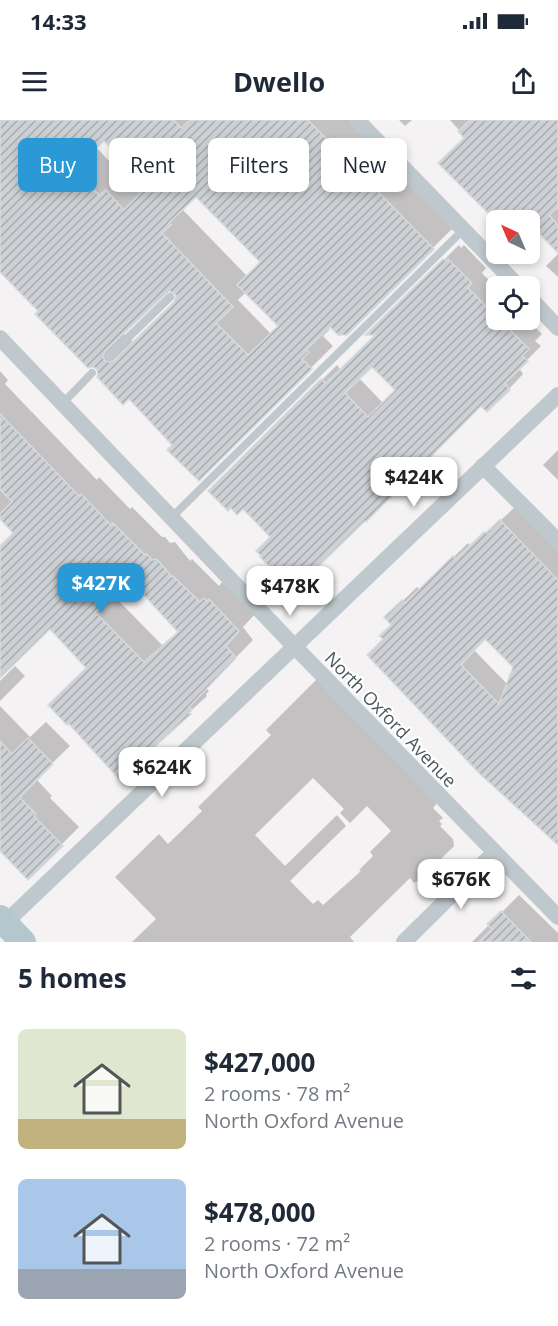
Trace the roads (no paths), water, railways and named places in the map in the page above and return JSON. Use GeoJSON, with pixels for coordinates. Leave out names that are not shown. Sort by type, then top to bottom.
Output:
{"type":"FeatureCollection","features":[{"type":"Feature","properties":{"kind":"main road"},"geometry":{"type":"LineString","coordinates":[[3,921],[24,942]]}},
{"type":"Feature","properties":{"kind":"street"},"geometry":{"type":"LineString","coordinates":[[357,120],[508,276]]}},
{"type":"Feature","properties":{"kind":"street"},"geometry":{"type":"LineString","coordinates":[[540,309],[558,328]]}},
{"type":"Feature","properties":{"kind":"street","name":"North Oxford Avenue"},"geometry":{"type":"LineString","coordinates":[[0,338],[294,646],[558,917]]}},
{"type":"Feature","properties":{"kind":"street"},"geometry":{"type":"LineString","coordinates":[[3,921],[558,395]]}},
{"type":"Feature","properties":{"kind":"street"},"geometry":{"type":"LineString","coordinates":[[483,466],[558,541]]}},
{"type":"Feature","properties":{"kind":"street"},"geometry":{"type":"LineString","coordinates":[[404,942],[494,853]]}},
{"type":"Feature","properties":{"kind":"lane"},"geometry":{"type":"LineString","coordinates":[[171,518],[463,230]]}},
{"type":"Feature","properties":{"kind":"lane"},"geometry":{"type":"LineString","coordinates":[[109,357],[170,297]]}},
{"type":"Feature","properties":{"kind":"lane"},"geometry":{"type":"LineString","coordinates":[[63,403],[92,373]]}}]}
